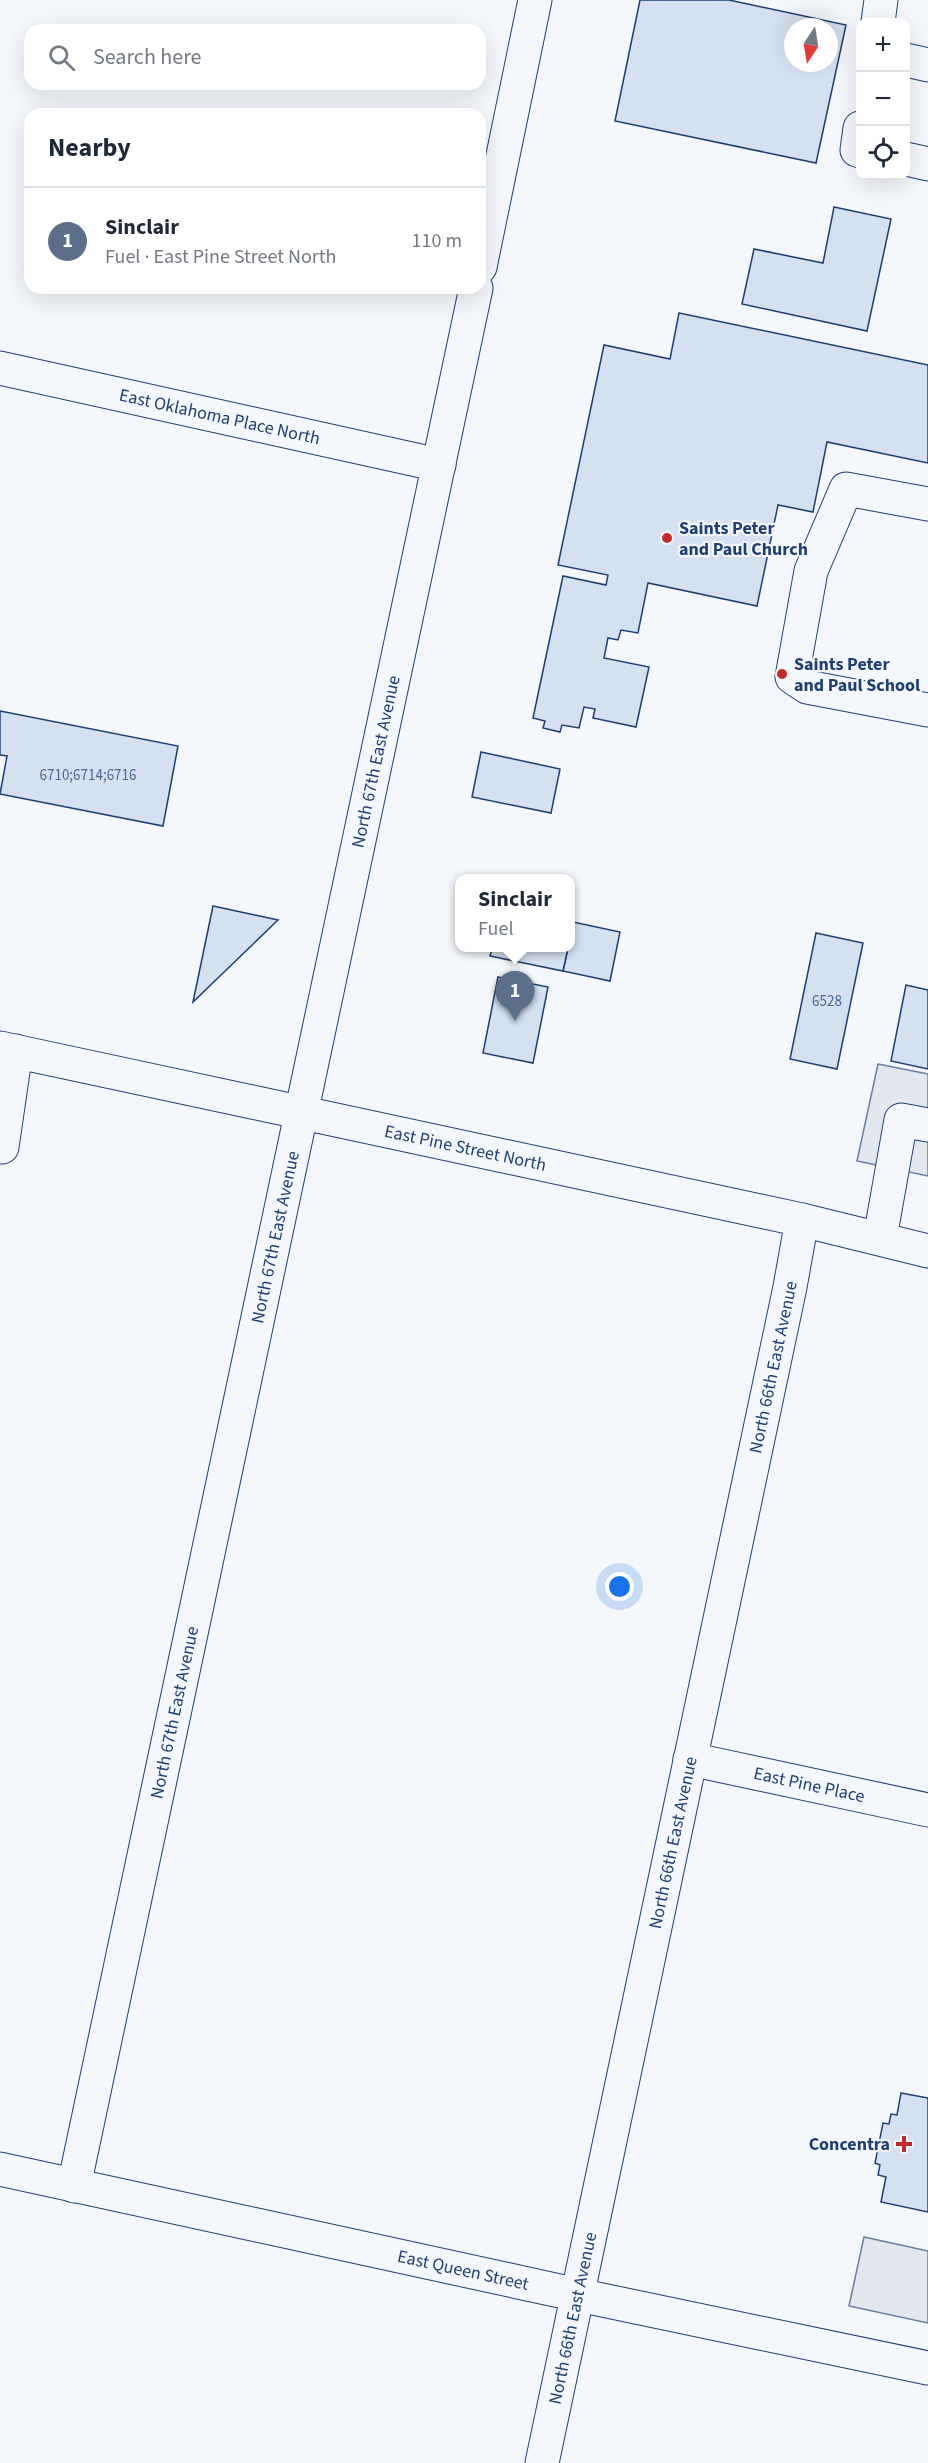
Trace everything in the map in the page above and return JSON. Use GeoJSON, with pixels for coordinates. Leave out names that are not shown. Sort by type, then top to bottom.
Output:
{"type":"FeatureCollection","features":[{"type":"Feature","properties":{"kind":"street"},"geometry":{"type":"LineString","coordinates":[[486,238],[535,0]]}},
{"type":"Feature","properties":{"kind":"street"},"geometry":{"type":"LineString","coordinates":[[879,18],[881,0]]}},
{"type":"Feature","properties":{"kind":"street"},"geometry":{"type":"LineString","coordinates":[[910,61],[928,65]]}},
{"type":"Feature","properties":{"kind":"street"},"geometry":{"type":"LineString","coordinates":[[910,160],[928,164]]}},
{"type":"Feature","properties":{"kind":"street","name":"North 67th East Avenue"},"geometry":{"type":"LineString","coordinates":[[74,2186],[475,294]]}},
{"type":"Feature","properties":{"kind":"street","name":"East Oklahoma Place North"},"geometry":{"type":"LineString","coordinates":[[0,368],[439,465]]}},
{"type":"Feature","properties":{"kind":"street"},"geometry":{"type":"LineString","coordinates":[[928,504],[846,489],[811,571],[792,677],[807,687],[928,710]]}},
{"type":"Feature","properties":{"kind":"street"},"geometry":{"type":"LineString","coordinates":[[2,1147],[8,1049]]}},
{"type":"Feature","properties":{"kind":"street","name":"East Pine Street North"},"geometry":{"type":"LineString","coordinates":[[8,1049],[802,1220],[928,1251]]}},
{"type":"Feature","properties":{"kind":"street"},"geometry":{"type":"LineString","coordinates":[[879,1238],[901,1120],[928,1125]]}},
{"type":"Feature","properties":{"kind":"street","name":"North 66th East Avenue"},"geometry":{"type":"LineString","coordinates":[[542,2463],[790,1287],[802,1220]]}},
{"type":"Feature","properties":{"kind":"street","name":"East Pine Place"},"geometry":{"type":"LineString","coordinates":[[690,1759],[928,1810]]}},
{"type":"Feature","properties":{"kind":"street","name":"East Queen Street"},"geometry":{"type":"LineString","coordinates":[[0,2169],[578,2295],[928,2368]]}},
{"type":"Feature","properties":{"kind":"shaded area"},"geometry":{"type":"Polygon","coordinates":[[[878,1064],[928,1074],[928,1176],[857,1161],[878,1064]]]}},
{"type":"Feature","properties":{"kind":"shaded area"},"geometry":{"type":"Polygon","coordinates":[[[864,2237],[928,2251],[928,2323],[849,2306],[864,2237]]]}},
{"type":"Feature","properties":{"kind":"building"},"geometry":{"type":"Polygon","coordinates":[[[640,0],[729,0],[813,18],[784,18],[784,72],[836,72],[816,163],[615,121],[640,0]]]}},
{"type":"Feature","properties":{"kind":"building"},"geometry":{"type":"Polygon","coordinates":[[[838,23],[846,25],[838,62],[838,23]]]}},
{"type":"Feature","properties":{"kind":"building"},"geometry":{"type":"Polygon","coordinates":[[[834,207],[891,219],[867,331],[742,304],[754,249],[823,263],[834,207]]]}},
{"type":"Feature","properties":{"kind":"building","name":"Saints Peter and Paul Church"},"geometry":{"type":"Polygon","coordinates":[[[679,313],[928,365],[928,463],[827,442],[813,512],[778,505],[757,606],[648,583],[638,633],[621,630],[618,640],[608,638],[604,658],[649,667],[636,727],[593,718],[595,709],[584,707],[579,728],[562,725],[560,732],[543,728],[545,721],[533,718],[563,576],[606,585],[608,575],[558,565],[604,345],[670,359],[679,313]]]}},
{"type":"Feature","properties":{"kind":"building"},"geometry":{"type":"Polygon","coordinates":[[[0,711],[178,746],[163,826],[0,794],[7,756],[0,755],[0,711]]]}},
{"type":"Feature","properties":{"kind":"building"},"geometry":{"type":"Polygon","coordinates":[[[481,752],[560,769],[551,813],[472,797],[481,752]]]}},
{"type":"Feature","properties":{"kind":"building"},"geometry":{"type":"Polygon","coordinates":[[[213,906],[278,920],[193,1002],[213,906]]]}},
{"type":"Feature","properties":{"kind":"building"},"geometry":{"type":"Polygon","coordinates":[[[575,922],[620,932],[610,981],[563,971],[567,952],[575,952],[575,922]]]}},
{"type":"Feature","properties":{"kind":"building"},"geometry":{"type":"Polygon","coordinates":[[[816,933],[863,943],[837,1069],[790,1059],[816,933]]]}},
{"type":"Feature","properties":{"kind":"building"},"geometry":{"type":"Polygon","coordinates":[[[491,952],[567,952],[563,971],[490,956],[491,952]]]}},
{"type":"Feature","properties":{"kind":"building"},"geometry":{"type":"Polygon","coordinates":[[[498,977],[548,987],[533,1063],[483,1053],[498,977]]]}},
{"type":"Feature","properties":{"kind":"building"},"geometry":{"type":"Polygon","coordinates":[[[906,985],[928,990],[928,1069],[891,1061],[906,985]]]}},
{"type":"Feature","properties":{"kind":"building","name":"Concentra"},"geometry":{"type":"Polygon","coordinates":[[[901,2093],[928,2098],[928,2212],[881,2202],[886,2177],[878,2175],[880,2165],[875,2163],[883,2123],[889,2124],[891,2114],[897,2115],[901,2093]]]}},
{"type":"Feature","properties":{"kind":"place","name":"Saints Peter and Paul Church"},"geometry":{"type":"Point","coordinates":[667,538]}},
{"type":"Feature","properties":{"kind":"place","name":"Saints Peter and Paul School"},"geometry":{"type":"Point","coordinates":[782,674]}},
{"type":"Feature","properties":{"kind":"place","name":"Sinclair"},"geometry":{"type":"Point","coordinates":[515,1021]}},
{"type":"Feature","properties":{"kind":"place","name":"Concentra"},"geometry":{"type":"Point","coordinates":[904,2144]}}]}
